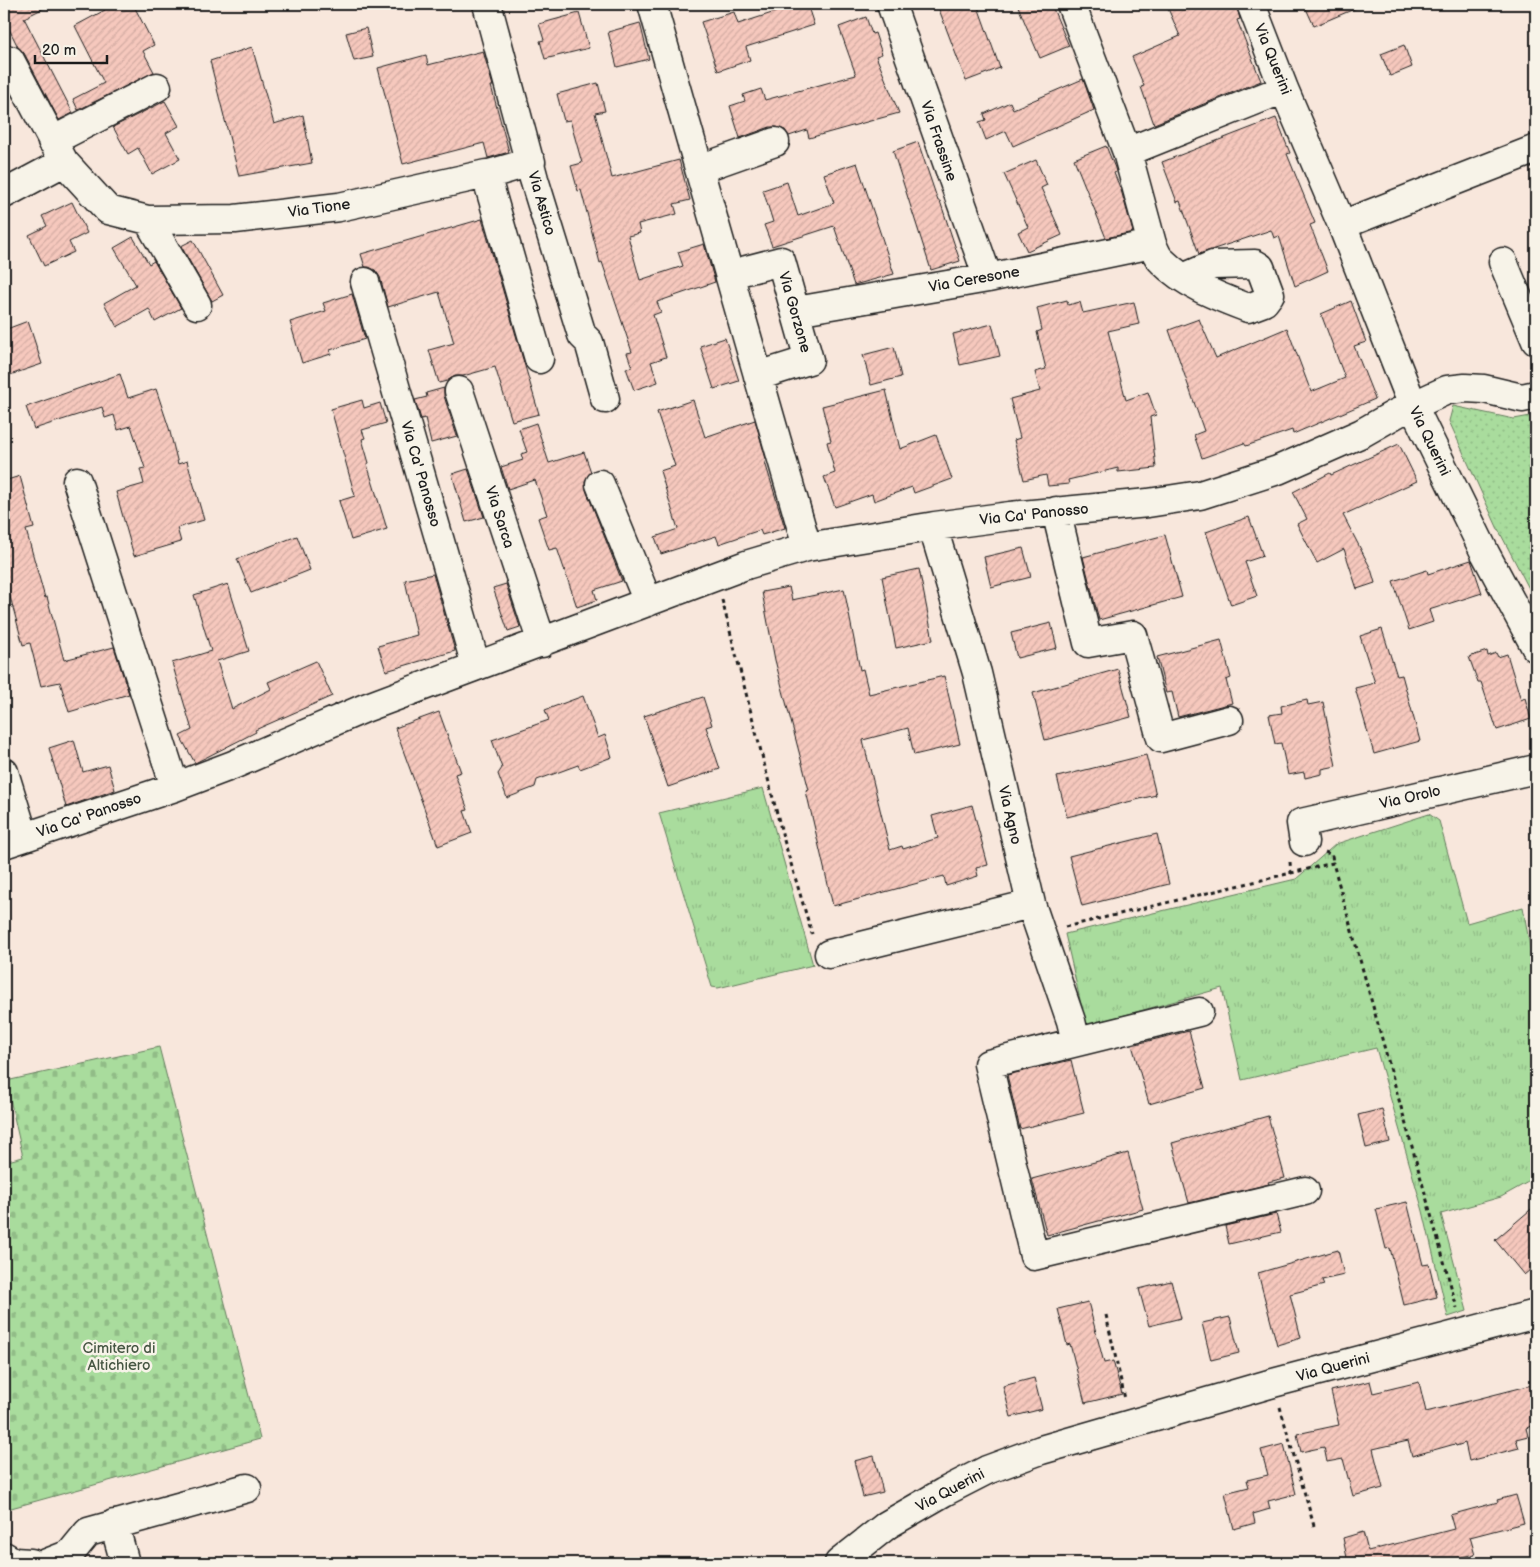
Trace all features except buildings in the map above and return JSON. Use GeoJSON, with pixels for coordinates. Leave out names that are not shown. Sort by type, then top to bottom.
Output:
{"type":"FeatureCollection","features":[{"type":"Feature","properties":{"kind":"street","name":"Via Astico"},"geometry":{"type":"LineString","coordinates":[[487,4],[531,162],[534,179],[582,335],[590,342],[605,398]]}},
{"type":"Feature","properties":{"kind":"street"},"geometry":{"type":"LineString","coordinates":[[652,4],[731,274],[807,547]]}},
{"type":"Feature","properties":{"kind":"street","name":"Via Frassine"},"geometry":{"type":"LineString","coordinates":[[891,4],[988,278]]}},
{"type":"Feature","properties":{"kind":"street"},"geometry":{"type":"LineString","coordinates":[[1071,4],[1127,152],[1152,244],[1160,260],[1183,278]]}},
{"type":"Feature","properties":{"kind":"street","name":"Via Querini"},"geometry":{"type":"LineString","coordinates":[[1251,4],[1284,89],[1342,225],[1413,406],[1485,553],[1536,648]]}},
{"type":"Feature","properties":{"kind":"street","name":"Via Tione"},"geometry":{"type":"LineString","coordinates":[[4,63],[10,60],[58,152],[108,210],[148,220],[235,219],[339,207],[486,175],[531,162]]}},
{"type":"Feature","properties":{"kind":"street"},"geometry":{"type":"LineString","coordinates":[[4,194],[58,152],[157,87]]}},
{"type":"Feature","properties":{"kind":"street"},"geometry":{"type":"LineString","coordinates":[[1127,152],[1284,89]]}},
{"type":"Feature","properties":{"kind":"street"},"geometry":{"type":"LineString","coordinates":[[699,169],[775,142]]}},
{"type":"Feature","properties":{"kind":"street"},"geometry":{"type":"LineString","coordinates":[[1342,225],[1536,150]]}},
{"type":"Feature","properties":{"kind":"street"},"geometry":{"type":"LineString","coordinates":[[486,175],[539,359]]}},
{"type":"Feature","properties":{"kind":"street"},"geometry":{"type":"LineString","coordinates":[[148,220],[197,305]]}},
{"type":"Feature","properties":{"kind":"street","name":"Via Ceresone"},"geometry":{"type":"LineString","coordinates":[[796,311],[988,278],[1152,244]]}},
{"type":"Feature","properties":{"kind":"street","name":"Via Gorzone"},"geometry":{"type":"LineString","coordinates":[[731,274],[781,261],[809,360],[758,376]]}},
{"type":"Feature","properties":{"kind":"street"},"geometry":{"type":"LineString","coordinates":[[1503,262],[1536,341]]}},
{"type":"Feature","properties":{"kind":"street","name":"Via Ca' Panosso"},"geometry":{"type":"LineString","coordinates":[[365,282],[476,666]]}},
{"type":"Feature","properties":{"kind":"street","name":"Via Ca' Panosso"},"geometry":{"type":"LineString","coordinates":[[14,841],[175,787],[233,765],[365,708],[542,643],[715,575],[807,547],[935,526],[1056,511],[1148,503],[1200,495],[1278,470],[1362,433],[1447,390],[1465,388],[1484,389],[1522,398],[1536,395]]}},
{"type":"Feature","properties":{"kind":"street","name":"Via Sarca"},"geometry":{"type":"LineString","coordinates":[[459,391],[542,643]]}},
{"type":"Feature","properties":{"kind":"street"},"geometry":{"type":"LineString","coordinates":[[77,481],[175,787]]}},
{"type":"Feature","properties":{"kind":"street"},"geometry":{"type":"LineString","coordinates":[[600,484],[648,602]]}},
{"type":"Feature","properties":{"kind":"street"},"geometry":{"type":"LineString","coordinates":[[1056,511],[1088,643],[1132,635],[1161,738],[1229,720]]}},
{"type":"Feature","properties":{"kind":"street","name":"Via Agno"},"geometry":{"type":"LineString","coordinates":[[935,526],[937,540],[977,673],[1031,904],[1071,1021],[1076,1042]]}},
{"type":"Feature","properties":{"kind":"street","name":"Via Orolo"},"geometry":{"type":"LineString","coordinates":[[1304,842],[1301,824],[1536,769]]}},
{"type":"Feature","properties":{"kind":"street"},"geometry":{"type":"LineString","coordinates":[[4,772],[14,841]]}},
{"type":"Feature","properties":{"kind":"street"},"geometry":{"type":"LineString","coordinates":[[829,954],[1031,904]]}},
{"type":"Feature","properties":{"kind":"street"},"geometry":{"type":"LineString","coordinates":[[1199,1012],[988,1064],[1034,1256],[1305,1190]]}},
{"type":"Feature","properties":{"kind":"street","name":"Via Querini"},"geometry":{"type":"LineString","coordinates":[[839,1563],[887,1525],[987,1470],[1078,1438],[1273,1383],[1536,1314]]}},
{"type":"Feature","properties":{"kind":"street"},"geometry":{"type":"LineString","coordinates":[[46,1563],[70,1554],[88,1532],[247,1488]]}},
{"type":"Feature","properties":{"kind":"street"},"geometry":{"type":"LineString","coordinates":[[114,1524],[125,1563]]}},
{"type":"Feature","properties":{"kind":"street"},"geometry":{"type":"LineString","coordinates":[[4,1556],[14,1562],[31,1563]]}},
{"type":"Feature","properties":{"kind":"path"},"geometry":{"type":"LineString","coordinates":[[715,575],[783,837],[817,954],[829,954]]}},
{"type":"Feature","properties":{"kind":"path"},"geometry":{"type":"LineString","coordinates":[[1040,933],[1333,863],[1457,1310]]}},
{"type":"Feature","properties":{"kind":"path"},"geometry":{"type":"LineString","coordinates":[[1106,1314],[1131,1424]]}},
{"type":"Feature","properties":{"kind":"path"},"geometry":{"type":"LineString","coordinates":[[1273,1383],[1314,1526]]}},
{"type":"Feature","properties":{"kind":"green space"},"geometry":{"type":"Polygon","coordinates":[[[1453,406],[1514,419],[1536,415],[1536,602],[1497,527],[1449,421],[1453,406]]]}},
{"type":"Feature","properties":{"kind":"green space"},"geometry":{"type":"Polygon","coordinates":[[[763,788],[813,965],[718,988],[712,987],[659,813],[763,788]]]}},
{"type":"Feature","properties":{"kind":"green space"},"geometry":{"type":"Polygon","coordinates":[[[1429,814],[1439,821],[1467,923],[1523,907],[1531,953],[1536,967],[1536,1168],[1528,1182],[1501,1197],[1441,1214],[1467,1311],[1448,1317],[1423,1211],[1376,1048],[1242,1080],[1222,988],[1086,1026],[1065,934],[1296,879],[1336,844],[1429,814]]]}},
{"type":"Feature","properties":{"kind":"green space","name":"Cimitero di Altichiero"},"geometry":{"type":"Polygon","coordinates":[[[159,1047],[260,1439],[4,1510],[4,1162],[23,1157],[6,1081],[159,1047]]]}}]}
